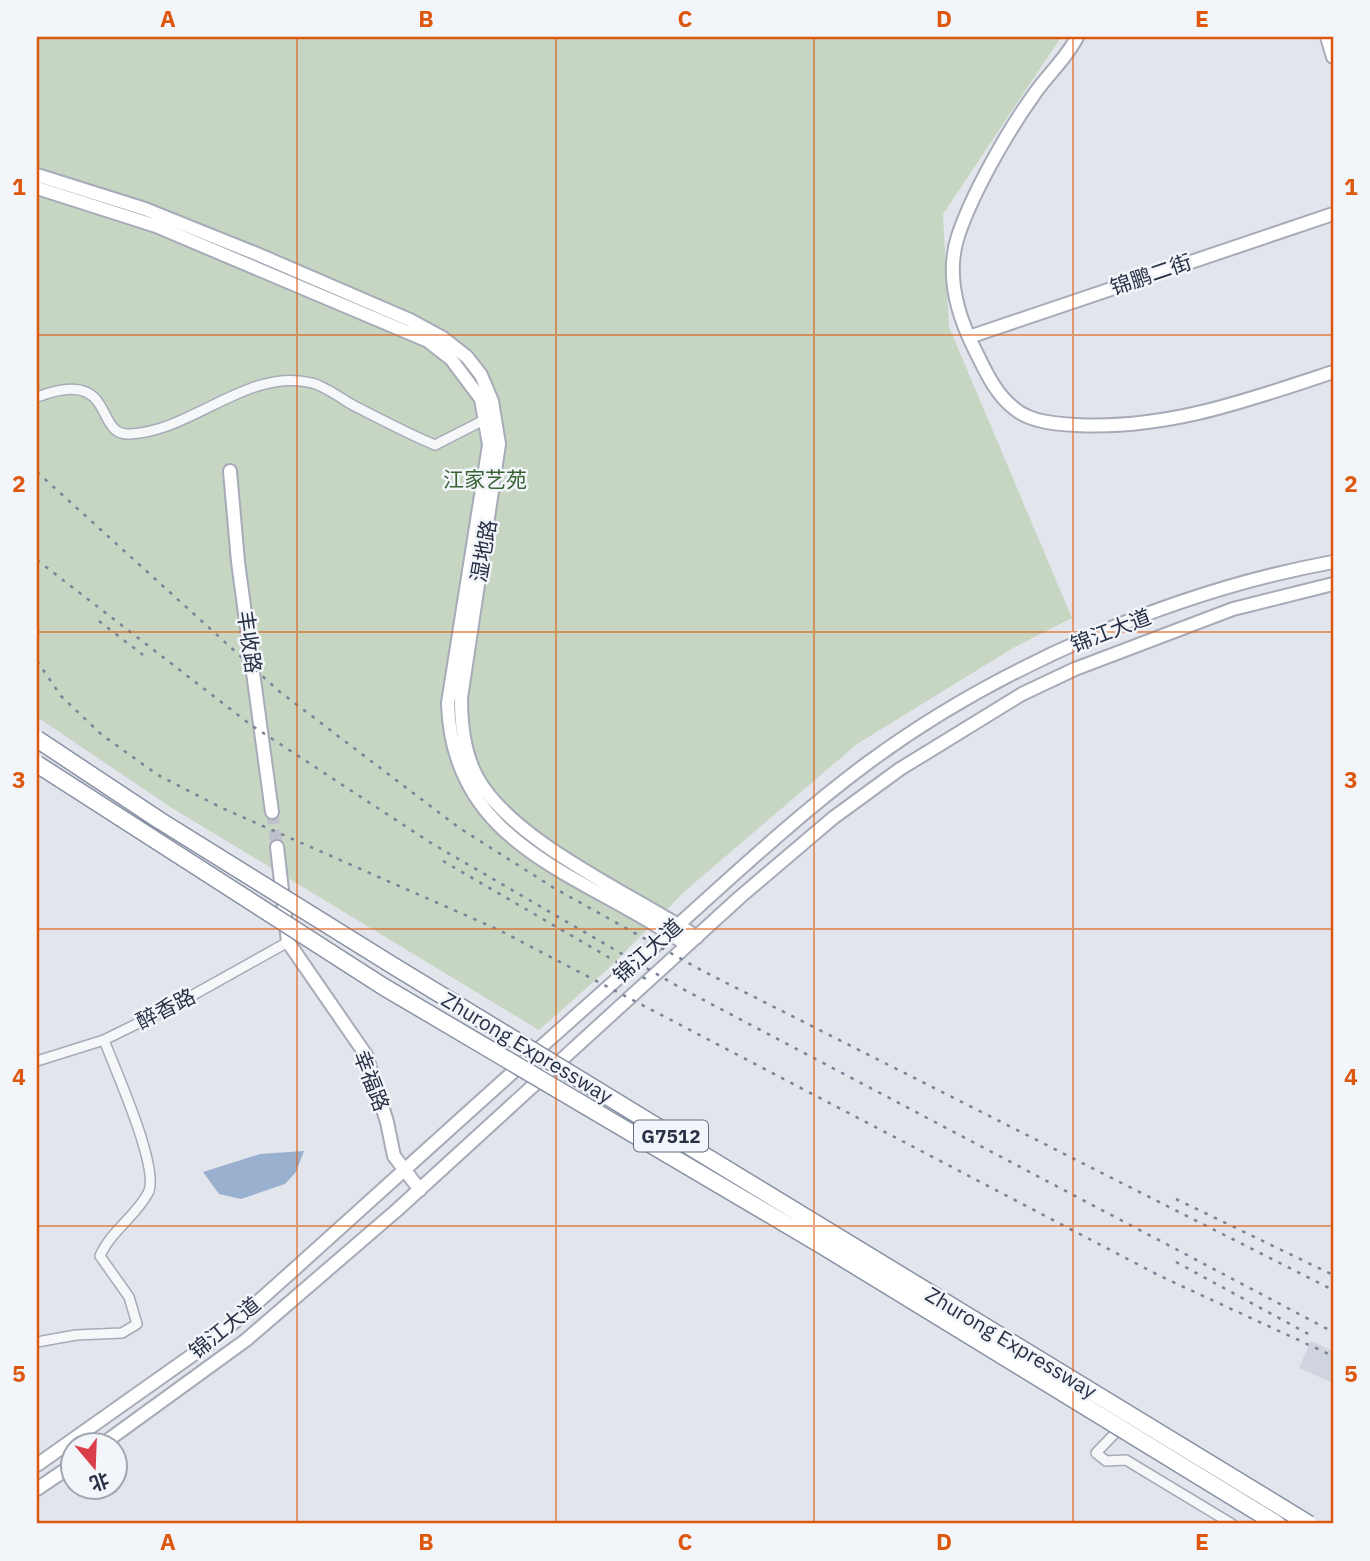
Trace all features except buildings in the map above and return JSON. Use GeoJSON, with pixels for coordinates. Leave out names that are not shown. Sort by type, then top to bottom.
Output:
{"type":"FeatureCollection","features":[{"type":"Feature","properties":{"kind":"highway","name":"Zhurong Expressway"},"geometry":{"type":"LineString","coordinates":[[37,739],[159,820],[392,965],[1309,1524]]}},
{"type":"Feature","properties":{"kind":"highway","name":"Zhurong Expressway"},"geometry":{"type":"LineString","coordinates":[[37,764],[384,987],[823,1245],[1277,1524]]}},
{"type":"Feature","properties":{"kind":"street"},"geometry":{"type":"LineString","coordinates":[[1327,37],[1333,57]]}},
{"type":"Feature","properties":{"kind":"street"},"geometry":{"type":"LineString","coordinates":[[1080,38],[1032,96],[997,153],[958,237],[952,285],[969,337],[994,388],[1016,411],[1051,423],[1097,426],[1156,422],[1200,414],[1333,372]]}},
{"type":"Feature","properties":{"kind":"street","name":"湿地路"},"geometry":{"type":"LineString","coordinates":[[37,174],[145,209],[416,324],[443,338],[467,357],[481,375],[489,419],[489,445],[466,618],[461,698],[461,716],[470,761],[483,786],[520,829],[692,941]]}},
{"type":"Feature","properties":{"kind":"street","name":"湿地路"},"geometry":{"type":"LineString","coordinates":[[37,188],[156,226],[428,341],[451,359],[468,379],[481,399],[489,419]]}},
{"type":"Feature","properties":{"kind":"street","name":"锦鹏二街"},"geometry":{"type":"LineString","coordinates":[[969,337],[1333,214]]}},
{"type":"Feature","properties":{"kind":"street"},"geometry":{"type":"LineString","coordinates":[[37,397],[74,387],[89,391],[118,431],[129,435],[167,425],[253,388],[281,381],[313,383],[435,445],[489,419]]}},
{"type":"Feature","properties":{"kind":"street","name":"丰收路"},"geometry":{"type":"LineString","coordinates":[[230,471],[238,562],[272,812]]}},
{"type":"Feature","properties":{"kind":"street","name":"锦江大道"},"geometry":{"type":"LineString","coordinates":[[37,1465],[208,1344],[803,813],[871,760],[996,682],[1067,647],[1135,620],[1247,583],[1333,562]]}},
{"type":"Feature","properties":{"kind":"street","name":"锦江大道"},"geometry":{"type":"LineString","coordinates":[[120,1432],[220,1361],[420,1189],[692,941],[833,818],[900,769],[1022,694],[1075,669],[1233,608],[1333,584]]}},
{"type":"Feature","properties":{"kind":"street"},"geometry":{"type":"LineString","coordinates":[[277,847],[288,942]]}},
{"type":"Feature","properties":{"kind":"street","name":"醉香路"},"geometry":{"type":"LineString","coordinates":[[37,1061],[104,1040],[177,1004],[288,942]]}},
{"type":"Feature","properties":{"kind":"street","name":"幸福路"},"geometry":{"type":"LineString","coordinates":[[288,942],[366,1055],[387,1122],[394,1156],[420,1189]]}},
{"type":"Feature","properties":{"kind":"street"},"geometry":{"type":"LineString","coordinates":[[37,1342],[76,1335],[122,1333],[137,1324],[129,1297],[100,1256],[105,1244],[130,1219],[150,1190],[151,1173],[133,1113],[104,1040]]}},
{"type":"Feature","properties":{"kind":"street"},"geometry":{"type":"LineString","coordinates":[[1135,1413],[1096,1453],[1106,1461],[1126,1460],[1232,1524]]}},
{"type":"Feature","properties":{"kind":"street"},"geometry":{"type":"LineString","coordinates":[[37,1489],[60,1473]]}},
{"type":"Feature","properties":{"kind":"shaded area"},"geometry":{"type":"Polygon","coordinates":[[[1311,1341],[1333,1351],[1333,1383],[1299,1368],[1311,1341]]]}},
{"type":"Feature","properties":{"kind":"green space","name":"江家艺苑"},"geometry":{"type":"Polygon","coordinates":[[[37,37],[1061,37],[943,214],[949,327],[1072,618],[1013,648],[857,744],[685,891],[608,969],[539,1030],[172,808],[37,717],[37,37]]]}},
{"type":"Feature","properties":{"kind":"water"},"geometry":{"type":"Polygon","coordinates":[[[304,1151],[296,1172],[285,1184],[241,1199],[219,1194],[203,1172],[260,1154],[304,1151]]]}},
{"type":"Feature","properties":{"kind":"tunnel"},"geometry":{"type":"LineString","coordinates":[[272,812],[277,847]]}},
{"type":"Feature","properties":{"kind":"railway"},"geometry":{"type":"LineString","coordinates":[[37,472],[280,692],[458,827],[554,888],[701,970],[1333,1290]]}},
{"type":"Feature","properties":{"kind":"railway"},"geometry":{"type":"LineString","coordinates":[[37,560],[251,725],[431,843],[679,987],[1333,1332]]}},
{"type":"Feature","properties":{"kind":"railway"},"geometry":{"type":"LineString","coordinates":[[99,621],[143,655]]}},
{"type":"Feature","properties":{"kind":"railway"},"geometry":{"type":"LineString","coordinates":[[37,661],[61,696],[102,735],[158,775],[222,808],[499,930],[1160,1276],[1333,1356]]}},
{"type":"Feature","properties":{"kind":"railway"},"geometry":{"type":"LineString","coordinates":[[443,861],[646,979]]}},
{"type":"Feature","properties":{"kind":"railway"},"geometry":{"type":"LineString","coordinates":[[1176,1199],[1333,1275]]}},
{"type":"Feature","properties":{"kind":"railway"},"geometry":{"type":"LineString","coordinates":[[1176,1262],[1312,1336]]}}]}
